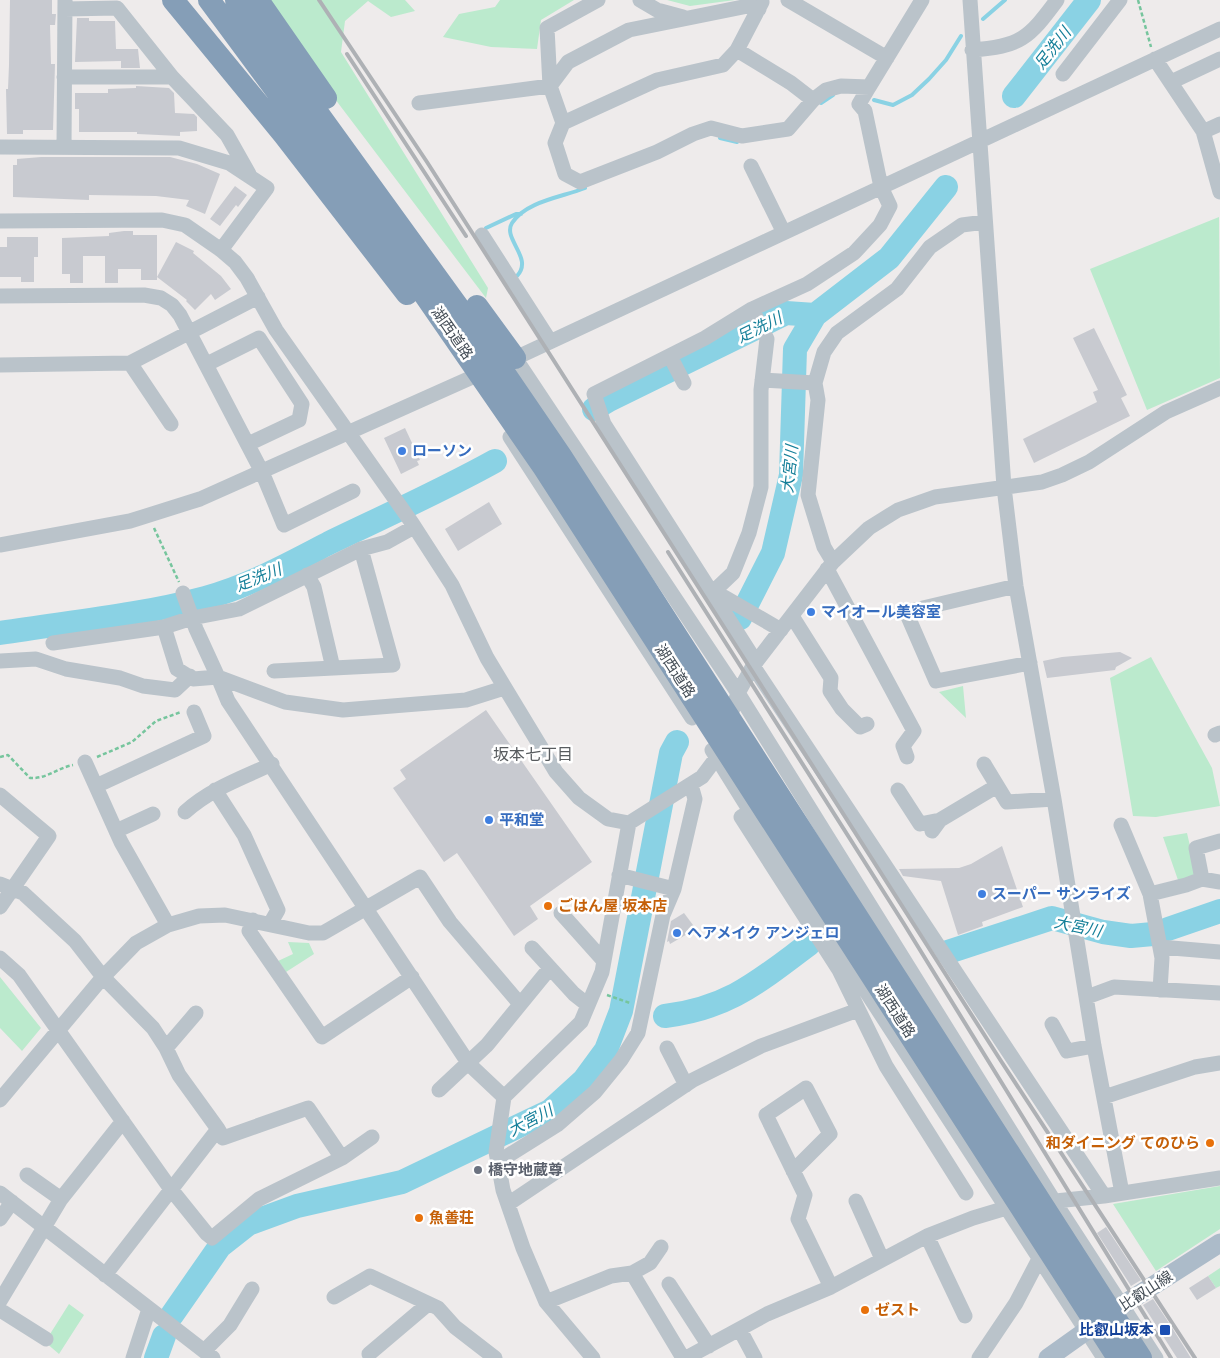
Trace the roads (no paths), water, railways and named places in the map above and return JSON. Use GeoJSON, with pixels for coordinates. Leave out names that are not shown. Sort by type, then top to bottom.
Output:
{"type":"FeatureCollection","features":[{"type":"Feature","properties":{"kind":"highway"},"geometry":{"type":"LineString","coordinates":[[173,0],[284,135],[471,378]]}},
{"type":"Feature","properties":{"kind":"highway"},"geometry":{"type":"LineString","coordinates":[[233,4],[330,104],[515,358]]}},
{"type":"Feature","properties":{"kind":"highway","name":"湖西道路"},"geometry":{"type":"LineString","coordinates":[[233,4],[388,242],[544,468],[1118,1358]]}},
{"type":"Feature","properties":{"kind":"highway","name":"湖西道路"},"geometry":{"type":"LineString","coordinates":[[233,4],[410,239],[561,456],[1141,1358]]}},
{"type":"Feature","properties":{"kind":"main road","name":"比叡山線"},"geometry":{"type":"LineString","coordinates":[[1048,1358],[1122,1306],[1220,1243]]}},
{"type":"Feature","properties":{"kind":"street"},"geometry":{"type":"LineString","coordinates":[[598,0],[548,28],[550,86],[563,123],[556,143],[565,174],[580,182],[657,152],[693,134],[711,128],[742,136],[788,128],[813,100],[826,90],[841,86],[869,88]]}},
{"type":"Feature","properties":{"kind":"street"},"geometry":{"type":"LineString","coordinates":[[640,0],[657,10],[687,19]]}},
{"type":"Feature","properties":{"kind":"street"},"geometry":{"type":"LineString","coordinates":[[788,0],[887,58]]}},
{"type":"Feature","properties":{"kind":"street"},"geometry":{"type":"LineString","coordinates":[[922,0],[859,104],[865,111],[881,187],[890,206],[880,225],[854,253],[807,284],[752,310],[706,338],[594,394],[604,424],[718,595],[755,664],[1104,1196]]}},
{"type":"Feature","properties":{"kind":"street"},"geometry":{"type":"LineString","coordinates":[[972,50],[1001,48],[1021,40],[1041,22],[1057,0]]}},
{"type":"Feature","properties":{"kind":"street"},"geometry":{"type":"LineString","coordinates":[[1063,74],[1120,0]]}},
{"type":"Feature","properties":{"kind":"street"},"geometry":{"type":"LineString","coordinates":[[975,3],[972,50],[1004,487],[1016,586],[1054,799],[1094,1046],[1122,1193]]}},
{"type":"Feature","properties":{"kind":"street"},"geometry":{"type":"LineString","coordinates":[[64,147],[65,4],[117,8],[172,77],[227,135],[250,175]]}},
{"type":"Feature","properties":{"kind":"street"},"geometry":{"type":"LineString","coordinates":[[419,103],[550,86],[568,62],[629,30],[761,4]]}},
{"type":"Feature","properties":{"kind":"street"},"geometry":{"type":"LineString","coordinates":[[563,123],[657,80],[723,66],[737,50],[761,4]]}},
{"type":"Feature","properties":{"kind":"street"},"geometry":{"type":"LineString","coordinates":[[0,545],[130,521],[200,499],[346,432],[515,358],[783,232],[980,143],[1220,29]]}},
{"type":"Feature","properties":{"kind":"street"},"geometry":{"type":"LineString","coordinates":[[737,50],[791,83],[813,100]]}},
{"type":"Feature","properties":{"kind":"street"},"geometry":{"type":"LineString","coordinates":[[1170,82],[1220,59]]}},
{"type":"Feature","properties":{"kind":"street"},"geometry":{"type":"LineString","coordinates":[[1155,60],[1203,131],[1220,192]]}},
{"type":"Feature","properties":{"kind":"street"},"geometry":{"type":"LineString","coordinates":[[64,77],[172,77]]}},
{"type":"Feature","properties":{"kind":"street"},"geometry":{"type":"LineString","coordinates":[[0,147],[179,148],[213,157],[250,175],[267,188],[221,250]]}},
{"type":"Feature","properties":{"kind":"street"},"geometry":{"type":"LineString","coordinates":[[751,166],[783,232]]}},
{"type":"Feature","properties":{"kind":"street"},"geometry":{"type":"LineString","coordinates":[[0,221],[162,220],[185,225],[235,262],[258,297],[276,330],[413,525],[452,585],[504,688],[556,772],[579,798],[608,819],[634,821],[702,777],[717,757],[738,693],[755,664],[830,565],[869,528],[898,510],[935,496],[1042,482],[1062,475],[1089,462],[1166,412],[1220,388]]}},
{"type":"Feature","properties":{"kind":"street"},"geometry":{"type":"LineString","coordinates":[[907,757],[902,746],[914,731],[830,565],[808,495],[818,400],[814,383],[824,352],[837,333],[897,289],[930,248],[962,226],[985,222]]}},
{"type":"Feature","properties":{"kind":"street"},"geometry":{"type":"LineString","coordinates":[[482,235],[550,341]]}},
{"type":"Feature","properties":{"kind":"street"},"geometry":{"type":"LineString","coordinates":[[0,296],[144,295],[161,298],[172,304],[191,332],[248,444],[284,525],[353,491]]}},
{"type":"Feature","properties":{"kind":"street"},"geometry":{"type":"LineString","coordinates":[[0,365],[130,364],[258,297]]}},
{"type":"Feature","properties":{"kind":"street"},"geometry":{"type":"LineString","coordinates":[[718,595],[733,573],[749,533],[761,487],[762,381],[767,339],[752,310]]}},
{"type":"Feature","properties":{"kind":"street"},"geometry":{"type":"LineString","coordinates":[[207,364],[259,338],[302,404],[299,420],[248,444]]}},
{"type":"Feature","properties":{"kind":"street"},"geometry":{"type":"LineString","coordinates":[[670,356],[684,382]]}},
{"type":"Feature","properties":{"kind":"street"},"geometry":{"type":"LineString","coordinates":[[515,358],[738,693],[1054,1201],[1156,1358]]}},
{"type":"Feature","properties":{"kind":"street"},"geometry":{"type":"LineString","coordinates":[[130,364],[171,424]]}},
{"type":"Feature","properties":{"kind":"street"},"geometry":{"type":"LineString","coordinates":[[471,378],[717,757],[751,811],[815,923],[844,968],[971,1154],[1104,1358]]}},
{"type":"Feature","properties":{"kind":"street"},"geometry":{"type":"LineString","coordinates":[[762,381],[814,383]]}},
{"type":"Feature","properties":{"kind":"street"},"geometry":{"type":"LineString","coordinates":[[53,643],[164,627],[191,615],[239,609],[361,548],[386,542],[413,525]]}},
{"type":"Feature","properties":{"kind":"street"},"geometry":{"type":"LineString","coordinates":[[274,671],[393,665],[361,548]]}},
{"type":"Feature","properties":{"kind":"street"},"geometry":{"type":"LineString","coordinates":[[307,576],[314,587],[333,668]]}},
{"type":"Feature","properties":{"kind":"street"},"geometry":{"type":"LineString","coordinates":[[1016,586],[906,612],[936,681],[1030,664]]}},
{"type":"Feature","properties":{"kind":"street"},"geometry":{"type":"LineString","coordinates":[[184,592],[191,615],[228,701],[272,764],[469,1064],[504,1097]]}},
{"type":"Feature","properties":{"kind":"street"},"geometry":{"type":"LineString","coordinates":[[718,595],[760,616],[781,630]]}},
{"type":"Feature","properties":{"kind":"street"},"geometry":{"type":"LineString","coordinates":[[792,616],[831,678],[830,691],[842,709],[860,727],[868,724]]}},
{"type":"Feature","properties":{"kind":"street"},"geometry":{"type":"LineString","coordinates":[[164,627],[177,669],[194,679],[218,677],[285,702],[343,710],[466,700],[504,688]]}},
{"type":"Feature","properties":{"kind":"street"},"geometry":{"type":"LineString","coordinates":[[0,661],[36,659],[66,669],[120,678],[144,686],[175,690],[190,676]]}},
{"type":"Feature","properties":{"kind":"street"},"geometry":{"type":"LineString","coordinates":[[96,786],[204,736],[194,712]]}},
{"type":"Feature","properties":{"kind":"street"},"geometry":{"type":"LineString","coordinates":[[85,762],[116,830],[168,924]]}},
{"type":"Feature","properties":{"kind":"street"},"geometry":{"type":"LineString","coordinates":[[185,812],[197,801],[215,790],[272,764]]}},
{"type":"Feature","properties":{"kind":"street"},"geometry":{"type":"LineString","coordinates":[[984,764],[1007,802],[1054,799]]}},
{"type":"Feature","properties":{"kind":"street"},"geometry":{"type":"LineString","coordinates":[[497,1157],[557,1125],[595,1092],[621,1060],[638,1033],[663,915],[673,888],[695,799],[691,785]]}},
{"type":"Feature","properties":{"kind":"street"},"geometry":{"type":"LineString","coordinates":[[898,790],[920,824],[936,825],[998,786]]}},
{"type":"Feature","properties":{"kind":"street"},"geometry":{"type":"LineString","coordinates":[[215,790],[244,835],[278,910],[270,924]]}},
{"type":"Feature","properties":{"kind":"street"},"geometry":{"type":"LineString","coordinates":[[0,795],[49,836],[6,887],[0,907]]}},
{"type":"Feature","properties":{"kind":"street"},"geometry":{"type":"LineString","coordinates":[[116,830],[153,814]]}},
{"type":"Feature","properties":{"kind":"street"},"geometry":{"type":"LineString","coordinates":[[593,1358],[546,1302],[523,1248],[503,1190],[497,1157],[504,1097],[581,1022],[602,972],[620,875],[634,821]]}},
{"type":"Feature","properties":{"kind":"street"},"geometry":{"type":"LineString","coordinates":[[1121,825],[1150,894],[1162,958],[1160,990]]}},
{"type":"Feature","properties":{"kind":"street"},"geometry":{"type":"LineString","coordinates":[[1202,879],[1196,848],[1220,841]]}},
{"type":"Feature","properties":{"kind":"street"},"geometry":{"type":"LineString","coordinates":[[620,875],[673,888]]}},
{"type":"Feature","properties":{"kind":"street"},"geometry":{"type":"LineString","coordinates":[[2,1094],[103,977],[136,943],[168,924],[199,916],[224,915],[309,933],[323,933],[368,909],[420,877],[450,922],[520,1004]]}},
{"type":"Feature","properties":{"kind":"street"},"geometry":{"type":"LineString","coordinates":[[1150,894],[1202,879],[1220,882]]}},
{"type":"Feature","properties":{"kind":"street"},"geometry":{"type":"LineString","coordinates":[[6,887],[23,893],[75,941],[103,977],[153,1028],[166,1048],[179,1075],[223,1138],[308,1108],[342,1158]]}},
{"type":"Feature","properties":{"kind":"street"},"geometry":{"type":"LineString","coordinates":[[560,913],[603,960]]}},
{"type":"Feature","properties":{"kind":"street"},"geometry":{"type":"LineString","coordinates":[[253,920],[249,931],[322,1037],[412,977]]}},
{"type":"Feature","properties":{"kind":"street"},"geometry":{"type":"LineString","coordinates":[[1160,947],[1218,948]]}},
{"type":"Feature","properties":{"kind":"street"},"geometry":{"type":"LineString","coordinates":[[532,948],[574,994],[588,1005]]}},
{"type":"Feature","properties":{"kind":"street"},"geometry":{"type":"LineString","coordinates":[[0,958],[19,974],[170,1188],[212,1238],[259,1199],[342,1158],[372,1137]]}},
{"type":"Feature","properties":{"kind":"street"},"geometry":{"type":"LineString","coordinates":[[439,1090],[469,1064],[487,1045],[550,968]]}},
{"type":"Feature","properties":{"kind":"street"},"geometry":{"type":"LineString","coordinates":[[844,968],[858,1010],[886,1066],[966,1193]]}},
{"type":"Feature","properties":{"kind":"street"},"geometry":{"type":"LineString","coordinates":[[1087,997],[1114,987],[1220,993]]}},
{"type":"Feature","properties":{"kind":"street"},"geometry":{"type":"LineString","coordinates":[[508,1204],[686,1084],[761,1046],[858,1010]]}},
{"type":"Feature","properties":{"kind":"street"},"geometry":{"type":"LineString","coordinates":[[166,1048],[196,1014]]}},
{"type":"Feature","properties":{"kind":"street"},"geometry":{"type":"LineString","coordinates":[[1052,1024],[1067,1051],[1094,1046]]}},
{"type":"Feature","properties":{"kind":"street"},"geometry":{"type":"LineString","coordinates":[[666,1048],[686,1084]]}},
{"type":"Feature","properties":{"kind":"street"},"geometry":{"type":"LineString","coordinates":[[1104,1097],[1195,1067],[1220,1063]]}},
{"type":"Feature","properties":{"kind":"street"},"geometry":{"type":"LineString","coordinates":[[793,1171],[830,1134],[806,1088],[766,1115],[793,1171],[805,1195],[798,1219],[831,1287]]}},
{"type":"Feature","properties":{"kind":"street"},"geometry":{"type":"LineString","coordinates":[[0,1301],[61,1199],[123,1121]]}},
{"type":"Feature","properties":{"kind":"street"},"geometry":{"type":"LineString","coordinates":[[105,1275],[170,1188],[218,1129]]}},
{"type":"Feature","properties":{"kind":"street"},"geometry":{"type":"LineString","coordinates":[[951,1168],[971,1154]]}},
{"type":"Feature","properties":{"kind":"street"},"geometry":{"type":"LineString","coordinates":[[27,1176],[61,1199]]}},
{"type":"Feature","properties":{"kind":"street"},"geometry":{"type":"LineString","coordinates":[[632,1273],[685,1358],[767,1314],[831,1287],[882,1258],[927,1236],[1004,1207],[1104,1196],[1220,1178]]}},
{"type":"Feature","properties":{"kind":"street"},"geometry":{"type":"LineString","coordinates":[[0,1219],[6,1198],[208,1354],[230,1325],[252,1289]]}},
{"type":"Feature","properties":{"kind":"street"},"geometry":{"type":"LineString","coordinates":[[856,1201],[882,1258]]}},
{"type":"Feature","properties":{"kind":"street"},"geometry":{"type":"LineString","coordinates":[[927,1236],[965,1316]]}},
{"type":"Feature","properties":{"kind":"street"},"geometry":{"type":"LineString","coordinates":[[546,1302],[611,1276],[632,1273],[650,1263],[661,1247]]}},
{"type":"Feature","properties":{"kind":"street"},"geometry":{"type":"LineString","coordinates":[[979,1358],[1016,1303],[1039,1259]]}},
{"type":"Feature","properties":{"kind":"street"},"geometry":{"type":"LineString","coordinates":[[334,1297],[370,1276],[438,1308],[454,1327],[495,1358]]}},
{"type":"Feature","properties":{"kind":"street"},"geometry":{"type":"LineString","coordinates":[[670,1284],[709,1346]]}},
{"type":"Feature","properties":{"kind":"street"},"geometry":{"type":"LineString","coordinates":[[369,1354],[428,1304]]}},
{"type":"Feature","properties":{"kind":"street"},"geometry":{"type":"LineString","coordinates":[[133,1358],[149,1309]]}},
{"type":"Feature","properties":{"kind":"street"},"geometry":{"type":"LineString","coordinates":[[0,1310],[46,1339]]}},
{"type":"Feature","properties":{"kind":"street"},"geometry":{"type":"LineString","coordinates":[[740,1330],[755,1358]]}},
{"type":"Feature","properties":{"kind":"waterway"},"geometry":{"type":"LineString","coordinates":[[983,19],[1005,0]]}},
{"type":"Feature","properties":{"kind":"waterway","name":"足洗川"},"geometry":{"type":"LineString","coordinates":[[1014,96],[1089,0]]}},
{"type":"Feature","properties":{"kind":"waterway"},"geometry":{"type":"LineString","coordinates":[[874,100],[893,105],[912,95],[946,60],[961,36]]}},
{"type":"Feature","properties":{"kind":"waterway"},"geometry":{"type":"LineString","coordinates":[[821,103],[833,95]]}},
{"type":"Feature","properties":{"kind":"waterway"},"geometry":{"type":"LineString","coordinates":[[720,138],[737,142]]}},
{"type":"Feature","properties":{"kind":"waterway","name":"足洗川"},"geometry":{"type":"LineString","coordinates":[[594,409],[786,313],[815,315],[889,258],[946,187]]}},
{"type":"Feature","properties":{"kind":"waterway"},"geometry":{"type":"LineString","coordinates":[[517,276],[522,262],[511,235],[512,223],[518,216],[535,205],[585,188]]}},
{"type":"Feature","properties":{"kind":"waterway"},"geometry":{"type":"LineString","coordinates":[[486,228],[516,214],[521,214]]}},
{"type":"Feature","properties":{"kind":"waterway","name":"大宮川"},"geometry":{"type":"LineString","coordinates":[[740,618],[773,553],[791,475],[795,349],[815,315]]}},
{"type":"Feature","properties":{"kind":"waterway","name":"足洗川"},"geometry":{"type":"LineString","coordinates":[[0,633],[154,610],[221,593],[268,574],[495,461]]}},
{"type":"Feature","properties":{"kind":"waterway","name":"大宮川"},"geometry":{"type":"LineString","coordinates":[[172,1315],[220,1246],[248,1224],[297,1206],[402,1182],[550,1111],[584,1080],[606,1050],[621,1011],[671,753],[677,742]]}},
{"type":"Feature","properties":{"kind":"waterway","name":"大宮川"},"geometry":{"type":"LineString","coordinates":[[1168,929],[1220,911]]}},
{"type":"Feature","properties":{"kind":"waterway","name":"大宮川"},"geometry":{"type":"LineString","coordinates":[[948,952],[1052,918],[1103,932],[1131,936],[1153,934]]}},
{"type":"Feature","properties":{"kind":"waterway","name":"大宮川"},"geometry":{"type":"LineString","coordinates":[[665,1016],[708,1007],[743,991],[809,944]]}},
{"type":"Feature","properties":{"kind":"waterway","name":"大宮川"},"geometry":{"type":"LineString","coordinates":[[156,1358],[164,1336]]}},
{"type":"Feature","properties":{"kind":"railway"},"geometry":{"type":"LineString","coordinates":[[319,0],[427,162],[1001,1061],[1195,1358]]}},
{"type":"Feature","properties":{"kind":"railway"},"geometry":{"type":"LineString","coordinates":[[347,54],[466,236]]}},
{"type":"Feature","properties":{"kind":"railway"},"geometry":{"type":"LineString","coordinates":[[668,552],[904,924],[1171,1358]]}},
{"type":"Feature","properties":{"kind":"place","name":"ローソン"},"geometry":{"type":"Point","coordinates":[402,451]}},
{"type":"Feature","properties":{"kind":"place","name":"マイオール美容室"},"geometry":{"type":"Point","coordinates":[811,612]}},
{"type":"Feature","properties":{"kind":"place","name":"平和堂"},"geometry":{"type":"Point","coordinates":[489,820]}},
{"type":"Feature","properties":{"kind":"place","name":"スーパー サンライズ"},"geometry":{"type":"Point","coordinates":[982,894]}},
{"type":"Feature","properties":{"kind":"place","name":"ごはん屋 坂本店"},"geometry":{"type":"Point","coordinates":[548,906]}},
{"type":"Feature","properties":{"kind":"place","name":"ヘアメイク アンジェロ"},"geometry":{"type":"Point","coordinates":[677,933]}},
{"type":"Feature","properties":{"kind":"place","name":"和ダイニング てのひら"},"geometry":{"type":"Point","coordinates":[1210,1143]}},
{"type":"Feature","properties":{"kind":"place","name":"橋守地蔵尊"},"geometry":{"type":"Point","coordinates":[478,1170]}},
{"type":"Feature","properties":{"kind":"place","name":"魚善荘"},"geometry":{"type":"Point","coordinates":[419,1218]}},
{"type":"Feature","properties":{"kind":"place","name":"ゼスト"},"geometry":{"type":"Point","coordinates":[865,1310]}},
{"type":"Feature","properties":{"kind":"place","name":"比叡山坂本"},"geometry":{"type":"Point","coordinates":[1165,1330]}},
{"type":"Feature","properties":{"kind":"district","name":"坂本七丁目"},"geometry":{"type":"Point","coordinates":[533,754]}}]}
